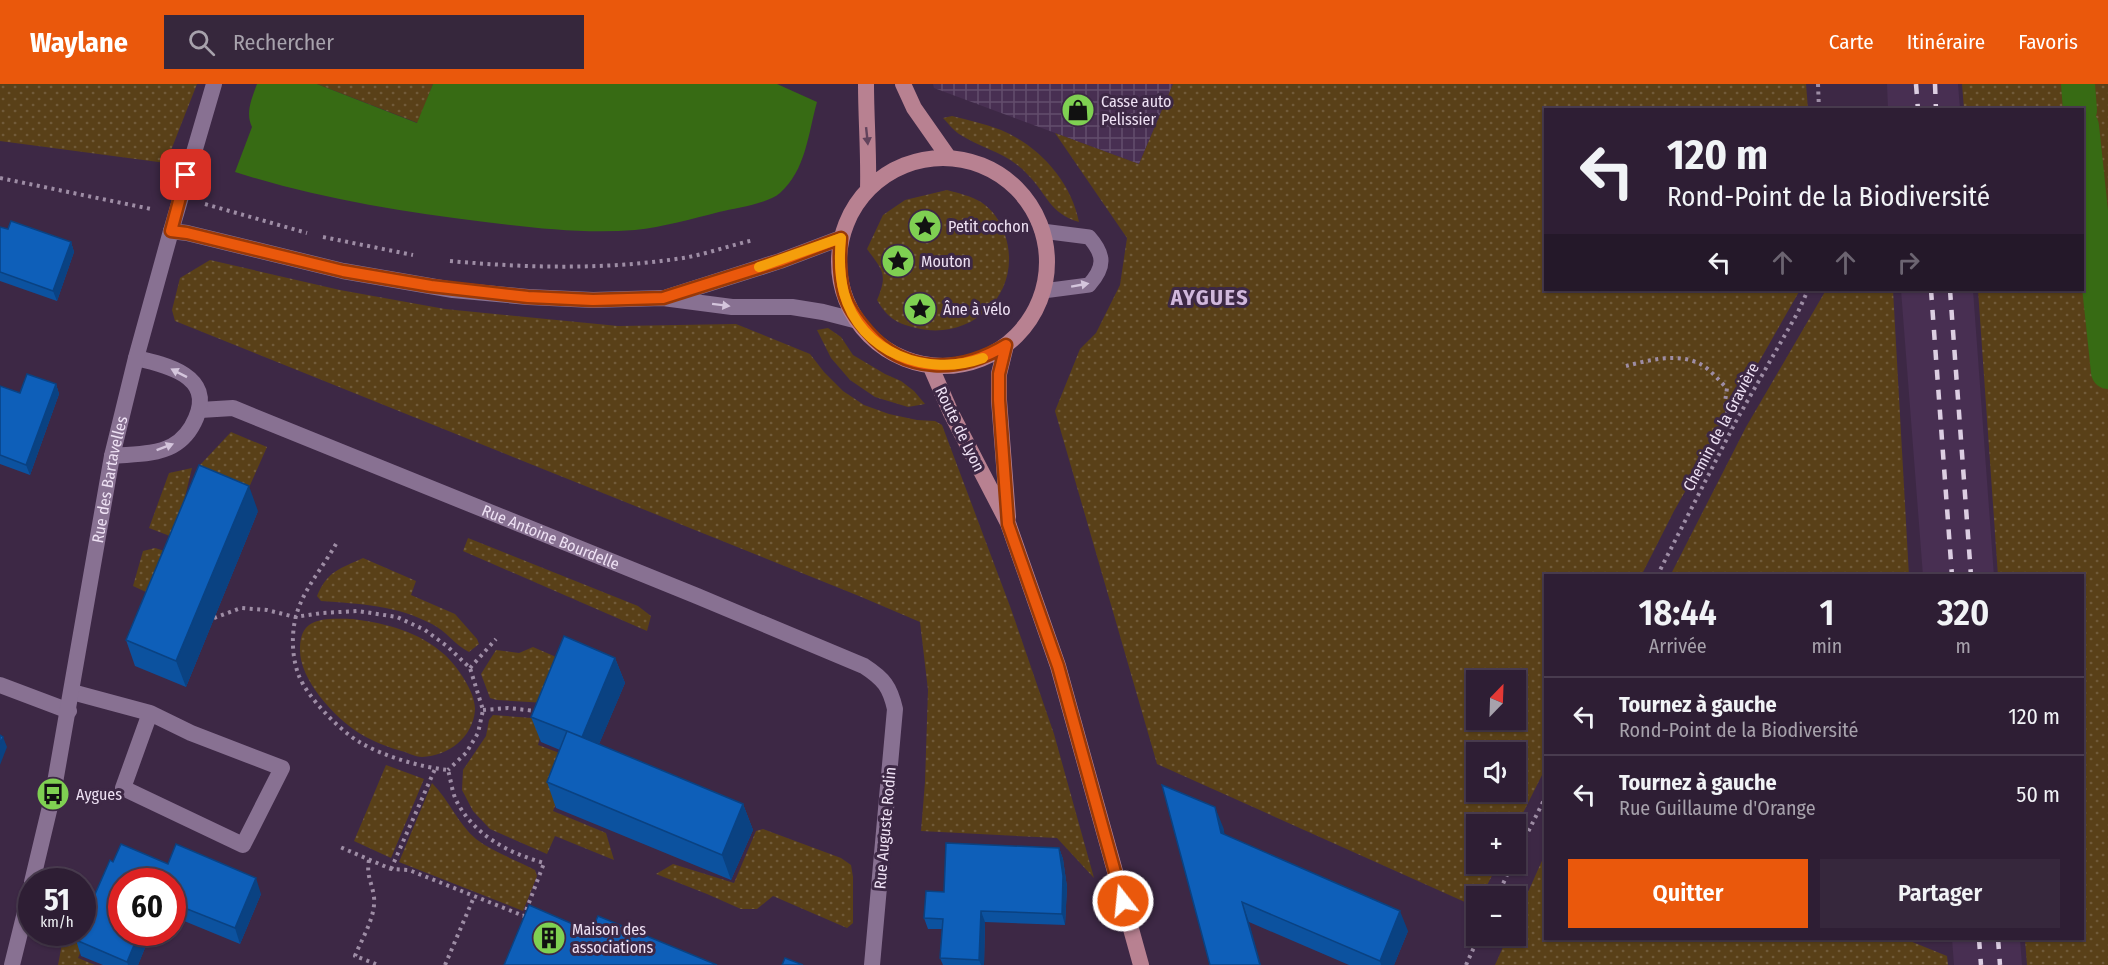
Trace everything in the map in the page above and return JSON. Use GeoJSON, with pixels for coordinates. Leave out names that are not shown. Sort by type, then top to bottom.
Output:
{"type":"FeatureCollection","features":[{"type":"Feature","properties":{"kind":"main road"},"geometry":{"type":"LineString","coordinates":[[866,84],[868,189]]}},
{"type":"Feature","properties":{"kind":"main road"},"geometry":{"type":"LineString","coordinates":[[903,84],[914,108],[949,158]]}},
{"type":"Feature","properties":{"kind":"main road"},"geometry":{"type":"LineString","coordinates":[[931,158],[949,158],[980,165],[1007,180],[1029,203],[1042,231],[1047,261],[1043,291],[1029,321],[1006,345],[989,355],[950,366],[930,365],[902,358],[877,343],[858,321],[844,296],[838,267],[841,238],[851,212],[868,189],[897,168],[931,158]]}},
{"type":"Feature","properties":{"kind":"main road","name":"Route de Lyon"},"geometry":{"type":"LineString","coordinates":[[1006,345],[999,374],[999,391],[1008,524]]}},
{"type":"Feature","properties":{"kind":"main road","name":"Route de Lyon"},"geometry":{"type":"LineString","coordinates":[[930,365],[951,413],[1008,524],[1058,666],[1141,965]]}},
{"type":"Feature","properties":{"kind":"street","name":"Rue des Bartavelles"},"geometry":{"type":"LineString","coordinates":[[36,868],[69,711],[112,456],[173,223],[214,84]]}},
{"type":"Feature","properties":{"kind":"street"},"geometry":{"type":"LineString","coordinates":[[173,223],[187,233],[343,271],[453,290],[593,300],[663,298],[732,307],[792,308],[823,312],[858,321]]}},
{"type":"Feature","properties":{"kind":"street"},"geometry":{"type":"LineString","coordinates":[[663,298],[780,261],[841,238]]}},
{"type":"Feature","properties":{"kind":"street"},"geometry":{"type":"LineString","coordinates":[[112,456],[156,451],[172,446],[186,435],[200,410],[201,398],[198,386],[185,374],[158,363],[136,358]]}},
{"type":"Feature","properties":{"kind":"street","name":"Rue Antoine Bourdelle"},"geometry":{"type":"LineString","coordinates":[[200,410],[233,408],[675,587],[864,666],[879,676],[891,691]]}},
{"type":"Feature","properties":{"kind":"street"},"geometry":{"type":"LineString","coordinates":[[0,685],[69,711]]}},
{"type":"Feature","properties":{"kind":"street","name":"Rue Auguste Rodin"},"geometry":{"type":"LineString","coordinates":[[873,965],[895,709],[891,691]]}},
{"type":"Feature","properties":{"kind":"street"},"geometry":{"type":"LineString","coordinates":[[72,692],[150,713],[191,733],[282,768],[243,845],[123,788],[150,713]]}},
{"type":"Feature","properties":{"kind":"street","name":"Rue des Bartavelles"},"geometry":{"type":"LineString","coordinates":[[12,965],[18,940]]}},
{"type":"Feature","properties":{"kind":"lane"},"geometry":{"type":"LineString","coordinates":[[1042,231],[1089,237],[1099,248],[1101,260],[1098,274],[1089,285],[1043,291]]}},
{"type":"Feature","properties":{"kind":"path"},"geometry":{"type":"LineString","coordinates":[[1818,84],[1819,108]]}},
{"type":"Feature","properties":{"kind":"path"},"geometry":{"type":"LineString","coordinates":[[0,178],[112,200],[173,223]]}},
{"type":"Feature","properties":{"kind":"path"},"geometry":{"type":"LineString","coordinates":[[180,198],[314,236],[423,256]]}},
{"type":"Feature","properties":{"kind":"path"},"geometry":{"type":"LineString","coordinates":[[444,261],[554,267],[630,264],[685,257],[757,239]]}},
{"type":"Feature","properties":{"kind":"path","name":"Chemin de la Gravière"},"geometry":{"type":"LineString","coordinates":[[1658,574],[1731,430],[1808,291]]}},
{"type":"Feature","properties":{"kind":"path"},"geometry":{"type":"LineString","coordinates":[[1626,366],[1650,360],[1680,358],[1702,364],[1727,388],[1725,402],[1731,430]]}},
{"type":"Feature","properties":{"kind":"path"},"geometry":{"type":"LineString","coordinates":[[214,618],[241,608],[267,610],[296,617],[358,611],[397,617],[425,630],[448,647],[470,668],[483,710],[478,733],[466,753],[448,770],[435,769],[393,756],[361,743],[338,728],[316,702],[299,676],[292,650],[296,617],[303,596],[336,544]]}},
{"type":"Feature","properties":{"kind":"path"},"geometry":{"type":"LineString","coordinates":[[470,668],[496,639]]}},
{"type":"Feature","properties":{"kind":"path"},"geometry":{"type":"LineString","coordinates":[[483,710],[508,708],[544,711]]}},
{"type":"Feature","properties":{"kind":"path"},"geometry":{"type":"LineString","coordinates":[[391,869],[435,769]]}},
{"type":"Feature","properties":{"kind":"path"},"geometry":{"type":"LineString","coordinates":[[340,847],[391,869],[409,870],[524,915],[544,863],[525,858],[500,846],[477,828],[457,801],[448,770]]}},
{"type":"Feature","properties":{"kind":"path"},"geometry":{"type":"LineString","coordinates":[[1526,836],[1544,800]]}},
{"type":"Feature","properties":{"kind":"path"},"geometry":{"type":"LineString","coordinates":[[369,860],[367,872],[374,898],[372,915],[355,956],[376,964]]}},
{"type":"Feature","properties":{"kind":"path"},"geometry":{"type":"LineString","coordinates":[[445,965],[474,897]]}},
{"type":"Feature","properties":{"kind":"path"},"geometry":{"type":"LineString","coordinates":[[1467,965],[1475,946]]}},
{"type":"Feature","properties":{"kind":"shaded area"},"geometry":{"type":"Polygon","coordinates":[[[0,84],[197,84],[166,163],[0,141],[0,84]]]}},
{"type":"Feature","properties":{"kind":"shaded area"},"geometry":{"type":"Polygon","coordinates":[[[257,84],[317,84],[417,123],[433,84],[777,84],[817,102],[801,163],[789,184],[774,197],[751,205],[656,227],[616,231],[578,231],[390,209],[328,197],[235,172],[252,127],[249,111],[257,84]]]}},
{"type":"Feature","properties":{"kind":"shaded area"},"geometry":{"type":"Polygon","coordinates":[[[317,84],[433,84],[418,123],[317,84]]]}},
{"type":"Feature","properties":{"kind":"shaded area","name":"Casse auto Pelissier"},"geometry":{"type":"Polygon","coordinates":[[[933,84],[1173,84],[1139,164],[934,88],[933,84]]]}},
{"type":"Feature","properties":{"kind":"shaded area"},"geometry":{"type":"Polygon","coordinates":[[[1173,84],[1806,84],[1808,108],[1544,108],[1544,291],[1799,291],[1674,511],[1642,574],[1544,574],[1544,771],[1522,814],[1466,814],[1466,874],[1493,874],[1487,886],[1466,886],[1466,903],[1157,764],[1055,411],[1080,349],[1096,333],[1120,285],[1127,238],[1055,133],[1139,164],[1173,84]]]}},
{"type":"Feature","properties":{"kind":"shaded area"},"geometry":{"type":"Polygon","coordinates":[[[1887,84],[1958,84],[1960,108],[1888,108],[1887,84]]]}},
{"type":"Feature","properties":{"kind":"shaded area"},"geometry":{"type":"Polygon","coordinates":[[[1962,84],[2108,84],[2108,965],[2027,965],[2025,940],[2084,940],[2084,574],[1998,574],[1978,291],[2084,291],[2084,108],[1964,108],[1962,84]]]}},
{"type":"Feature","properties":{"kind":"shaded area"},"geometry":{"type":"Polygon","coordinates":[[[952,116],[1001,130],[1028,145],[1040,155],[1061,179],[1075,207],[1079,222],[1061,214],[1028,175],[1012,161],[968,139],[943,118],[952,116]]]}},
{"type":"Feature","properties":{"kind":"shaded area"},"geometry":{"type":"Polygon","coordinates":[[[947,190],[977,200],[996,217],[1005,235],[1009,256],[1007,276],[1000,293],[989,308],[974,320],[957,327],[937,330],[916,328],[892,318],[877,300],[883,278],[880,268],[867,249],[883,215],[905,200],[947,190]]]}},
{"type":"Feature","properties":{"kind":"shaded area"},"geometry":{"type":"Polygon","coordinates":[[[210,260],[340,290],[445,309],[618,326],[736,324],[810,354],[843,391],[864,405],[889,414],[935,421],[942,425],[1011,609],[1054,734],[1094,878],[1057,838],[921,831],[928,690],[920,622],[175,321],[172,310],[180,278],[210,260]]]}},
{"type":"Feature","properties":{"kind":"shaded area"},"geometry":{"type":"Polygon","coordinates":[[[1825,291],[1893,291],[1909,574],[1671,574],[1746,427],[1825,291]]]}},
{"type":"Feature","properties":{"kind":"shaded area"},"geometry":{"type":"Polygon","coordinates":[[[1901,291],[1973,291],[1994,574],[1923,574],[1901,291]]]}},
{"type":"Feature","properties":{"kind":"shaded area"},"geometry":{"type":"Polygon","coordinates":[[[828,328],[841,337],[853,355],[901,381],[925,404],[908,407],[875,397],[850,380],[831,358],[817,330],[828,328]]]}},
{"type":"Feature","properties":{"kind":"shaded area"},"geometry":{"type":"Polygon","coordinates":[[[231,432],[267,447],[243,501],[200,465],[231,432]]]}},
{"type":"Feature","properties":{"kind":"shaded area"},"geometry":{"type":"Polygon","coordinates":[[[192,468],[175,538],[149,528],[169,473],[192,468]]]}},
{"type":"Feature","properties":{"kind":"shaded area"},"geometry":{"type":"Polygon","coordinates":[[[468,538],[638,606],[651,616],[647,631],[463,551],[468,538]]]}},
{"type":"Feature","properties":{"kind":"shaded area"},"geometry":{"type":"Polygon","coordinates":[[[155,548],[177,555],[161,599],[133,586],[143,551],[155,548]]]}},
{"type":"Feature","properties":{"kind":"shaded area"},"geometry":{"type":"Polygon","coordinates":[[[363,558],[416,581],[411,595],[455,614],[479,644],[469,652],[437,627],[391,609],[321,601],[317,596],[330,575],[363,558]]]}},
{"type":"Feature","properties":{"kind":"shaded area"},"geometry":{"type":"Polygon","coordinates":[[[353,619],[390,626],[413,634],[435,647],[455,666],[469,688],[475,710],[470,729],[458,743],[432,756],[416,756],[359,733],[329,708],[306,673],[302,662],[301,640],[306,627],[314,622],[353,619]]]}},
{"type":"Feature","properties":{"kind":"shaded area"},"geometry":{"type":"Polygon","coordinates":[[[533,647],[570,663],[546,703],[490,698],[481,674],[496,650],[519,653],[533,647]]]}},
{"type":"Feature","properties":{"kind":"shaded area"},"geometry":{"type":"Polygon","coordinates":[[[493,715],[545,719],[538,745],[573,758],[553,811],[606,833],[614,860],[555,836],[547,854],[490,829],[473,811],[462,790],[463,770],[486,736],[489,720],[493,715]]]}},
{"type":"Feature","properties":{"kind":"shaded area"},"geometry":{"type":"Polygon","coordinates":[[[386,765],[424,779],[391,858],[354,841],[386,765]]]}},
{"type":"Feature","properties":{"kind":"shaded area"},"geometry":{"type":"Polygon","coordinates":[[[432,783],[476,839],[535,870],[537,876],[523,911],[399,862],[432,783]]]}},
{"type":"Feature","properties":{"kind":"shaded area"},"geometry":{"type":"Polygon","coordinates":[[[763,829],[841,858],[851,865],[853,923],[847,928],[773,896],[757,909],[741,909],[656,874],[673,864],[734,883],[756,831],[763,829]]]}},
{"type":"Feature","properties":{"kind":"shaded area"},"geometry":{"type":"Polygon","coordinates":[[[1544,856],[1544,940],[1907,940],[1947,956],[1948,965],[1495,965],[1504,946],[1526,946],[1526,896],[1544,856]]]}},
{"type":"Feature","properties":{"kind":"shaded area"},"geometry":{"type":"Polygon","coordinates":[[[1952,940],[2020,940],[2022,965],[1954,965],[1952,940]]]}},
{"type":"Feature","properties":{"kind":"shaded area"},"geometry":{"type":"Polygon","coordinates":[[[62,946],[83,946],[78,958],[95,965],[58,965],[62,946]]]}},
{"type":"Feature","properties":{"kind":"building"},"geometry":{"type":"Polygon","coordinates":[[[11,221],[71,242],[53,291],[0,272],[0,227],[8,229],[11,221]]]}},
{"type":"Feature","properties":{"kind":"building"},"geometry":{"type":"Polygon","coordinates":[[[27,374],[56,384],[26,465],[0,455],[0,386],[20,393],[27,374]]]}},
{"type":"Feature","properties":{"kind":"building"},"geometry":{"type":"Polygon","coordinates":[[[199,465],[249,486],[176,661],[126,640],[199,465]]]}},
{"type":"Feature","properties":{"kind":"building"},"geometry":{"type":"Polygon","coordinates":[[[564,636],[615,658],[582,737],[531,717],[564,636]]]}},
{"type":"Feature","properties":{"kind":"building"},"geometry":{"type":"Polygon","coordinates":[[[567,731],[743,804],[722,855],[547,782],[567,731]]]}},
{"type":"Feature","properties":{"kind":"building"},"geometry":{"type":"Polygon","coordinates":[[[1162,785],[1215,807],[1221,833],[1400,911],[1380,961],[1242,902],[1260,965],[1210,965],[1162,785]]]}},
{"type":"Feature","properties":{"kind":"building"},"geometry":{"type":"Polygon","coordinates":[[[946,843],[1059,848],[1063,876],[1062,914],[981,911],[979,960],[940,958],[943,919],[924,918],[926,891],[944,892],[946,843]]]}},
{"type":"Feature","properties":{"kind":"building"},"geometry":{"type":"Polygon","coordinates":[[[121,844],[168,864],[176,844],[256,878],[235,928],[186,909],[186,868],[108,868],[108,946],[134,946],[127,962],[90,946],[96,946],[96,892],[110,860],[113,862],[121,844]]]}},
{"type":"Feature","properties":{"kind":"building"},"geometry":{"type":"Polygon","coordinates":[[[529,905],[591,932],[598,916],[717,965],[504,965],[529,905]]]}},
{"type":"Feature","properties":{"kind":"building"},"geometry":{"type":"Polygon","coordinates":[[[785,958],[803,965],[782,965],[785,958]]]}},
{"type":"Feature","properties":{"kind":"waterway"},"geometry":{"type":"LineString","coordinates":[[2078,84],[2080,108]]}},
{"type":"Feature","properties":{"kind":"waterway"},"geometry":{"type":"LineString","coordinates":[[2084,145],[2108,372]]}},
{"type":"Feature","properties":{"kind":"railway"},"geometry":{"type":"LineString","coordinates":[[1916,84],[1918,108]]}},
{"type":"Feature","properties":{"kind":"railway"},"geometry":{"type":"LineString","coordinates":[[1935,84],[1936,108]]}},
{"type":"Feature","properties":{"kind":"railway"},"geometry":{"type":"LineString","coordinates":[[1931,291],[1952,574]]}},
{"type":"Feature","properties":{"kind":"railway"},"geometry":{"type":"LineString","coordinates":[[1950,291],[1971,574]]}},
{"type":"Feature","properties":{"kind":"railway"},"geometry":{"type":"LineString","coordinates":[[1979,940],[1981,965]]}},
{"type":"Feature","properties":{"kind":"railway"},"geometry":{"type":"LineString","coordinates":[[1998,940],[2000,965]]}},
{"type":"Feature","properties":{"kind":"slow traffic"},"geometry":{"type":"LineString","coordinates":[[759,267],[841,238],[838,267],[844,296],[858,321],[877,343],[902,358],[930,365],[950,366],[983,358]]}},
{"type":"Feature","properties":{"kind":"place","name":"Casse auto Pelissier"},"geometry":{"type":"Point","coordinates":[1078,110]}},
{"type":"Feature","properties":{"kind":"place","name":"Petit cochon"},"geometry":{"type":"Point","coordinates":[925,226]}},
{"type":"Feature","properties":{"kind":"place","name":"Mouton"},"geometry":{"type":"Point","coordinates":[898,261]}},
{"type":"Feature","properties":{"kind":"place","name":"Âne à vélo"},"geometry":{"type":"Point","coordinates":[920,309]}},
{"type":"Feature","properties":{"kind":"place","name":"Aygues"},"geometry":{"type":"Point","coordinates":[53,794]}},
{"type":"Feature","properties":{"kind":"place","name":"Maison des associations"},"geometry":{"type":"Point","coordinates":[549,938]}},
{"type":"Feature","properties":{"kind":"district","name":"AYGUES"},"geometry":{"type":"Point","coordinates":[1210,297]}},
{"type":"Feature","properties":{"kind":"route"},"geometry":{"type":"LineString","coordinates":[[186,175],[171,231],[343,271],[453,290],[593,300],[663,298],[780,261],[841,238],[838,267],[844,296],[858,321],[877,343],[902,358],[930,365],[950,366],[989,355],[1006,345],[999,374],[999,400],[1008,524],[1058,666],[1123,901]]}}]}
